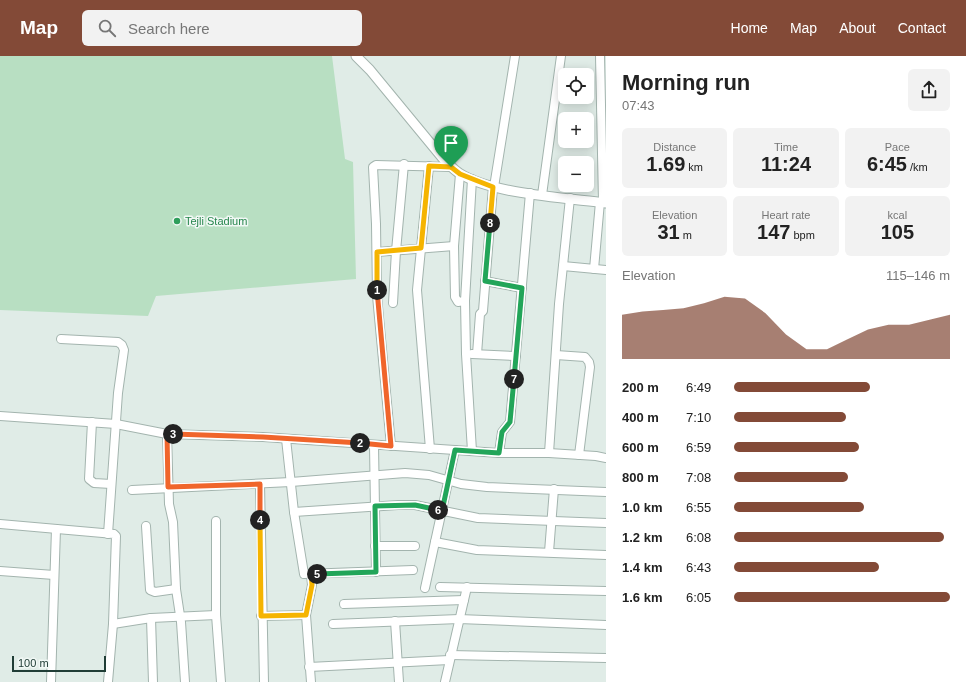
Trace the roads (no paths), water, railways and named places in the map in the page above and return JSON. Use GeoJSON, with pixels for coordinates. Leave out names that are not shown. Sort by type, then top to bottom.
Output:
{"type":"FeatureCollection","features":[{"type":"Feature","properties":{"kind":"street"},"geometry":{"type":"LineString","coordinates":[[356,56],[370,70],[420,133],[451,167],[460,174],[494,187],[603,203]]}},
{"type":"Feature","properties":{"kind":"street"},"geometry":{"type":"LineString","coordinates":[[477,354],[494,187],[515,56]]}},
{"type":"Feature","properties":{"kind":"street"},"geometry":{"type":"LineString","coordinates":[[542,195],[560,56]]}},
{"type":"Feature","properties":{"kind":"street"},"geometry":{"type":"LineString","coordinates":[[594,269],[603,203],[604,116],[600,56]]}},
{"type":"Feature","properties":{"kind":"street"},"geometry":{"type":"LineString","coordinates":[[391,446],[377,296],[377,252],[373,167],[376,165],[404,164],[451,167]]}},
{"type":"Feature","properties":{"kind":"street"},"geometry":{"type":"LineString","coordinates":[[393,303],[404,164]]}},
{"type":"Feature","properties":{"kind":"street"},"geometry":{"type":"LineString","coordinates":[[429,166],[417,290],[430,449]]}},
{"type":"Feature","properties":{"kind":"street"},"geometry":{"type":"LineString","coordinates":[[460,174],[454,246],[455,297],[458,302],[465,301]]}},
{"type":"Feature","properties":{"kind":"street"},"geometry":{"type":"LineString","coordinates":[[472,179],[465,301],[466,354],[472,451]]}},
{"type":"Feature","properties":{"kind":"street"},"geometry":{"type":"LineString","coordinates":[[499,453],[502,432],[510,422],[530,193]]}},
{"type":"Feature","properties":{"kind":"street"},"geometry":{"type":"LineString","coordinates":[[549,453],[563,266],[570,198]]}},
{"type":"Feature","properties":{"kind":"street"},"geometry":{"type":"LineString","coordinates":[[377,252],[454,246]]}},
{"type":"Feature","properties":{"kind":"street"},"geometry":{"type":"LineString","coordinates":[[563,266],[606,270]]}},
{"type":"Feature","properties":{"kind":"street"},"geometry":{"type":"LineString","coordinates":[[485,281],[522,288]]}},
{"type":"Feature","properties":{"kind":"street"},"geometry":{"type":"LineString","coordinates":[[61,339],[118,342],[122,345],[124,350],[118,393],[108,534]]}},
{"type":"Feature","properties":{"kind":"street"},"geometry":{"type":"LineString","coordinates":[[466,354],[516,356]]}},
{"type":"Feature","properties":{"kind":"street"},"geometry":{"type":"LineString","coordinates":[[556,355],[585,357],[589,362],[590,367],[579,455]]}},
{"type":"Feature","properties":{"kind":"street"},"geometry":{"type":"LineString","coordinates":[[0,416],[116,424],[167,434],[286,439],[499,453],[549,453],[606,458]]}},
{"type":"Feature","properties":{"kind":"street"},"geometry":{"type":"LineString","coordinates":[[92,422],[89,479],[94,483],[111,484]]}},
{"type":"Feature","properties":{"kind":"street"},"geometry":{"type":"LineString","coordinates":[[167,434],[168,487],[173,522],[176,589],[180,617],[185,682]]}},
{"type":"Feature","properties":{"kind":"street"},"geometry":{"type":"LineString","coordinates":[[286,439],[302,572],[306,575],[413,570]]}},
{"type":"Feature","properties":{"kind":"street"},"geometry":{"type":"LineString","coordinates":[[374,445],[376,572]]}},
{"type":"Feature","properties":{"kind":"street"},"geometry":{"type":"LineString","coordinates":[[425,588],[455,450]]}},
{"type":"Feature","properties":{"kind":"street"},"geometry":{"type":"LineString","coordinates":[[132,490],[168,487],[260,484],[405,473],[429,475],[449,481],[487,487],[606,492]]}},
{"type":"Feature","properties":{"kind":"street"},"geometry":{"type":"LineString","coordinates":[[260,484],[261,616],[264,682]]}},
{"type":"Feature","properties":{"kind":"street"},"geometry":{"type":"LineString","coordinates":[[549,552],[554,489]]}},
{"type":"Feature","properties":{"kind":"street"},"geometry":{"type":"LineString","coordinates":[[294,512],[375,506],[415,505],[478,518],[606,523]]}},
{"type":"Feature","properties":{"kind":"street"},"geometry":{"type":"LineString","coordinates":[[216,521],[216,615],[221,682]]}},
{"type":"Feature","properties":{"kind":"street"},"geometry":{"type":"LineString","coordinates":[[0,524],[114,534],[117,539],[113,624],[108,682]]}},
{"type":"Feature","properties":{"kind":"street"},"geometry":{"type":"LineString","coordinates":[[146,526],[150,590],[155,592],[176,589]]}},
{"type":"Feature","properties":{"kind":"street"},"geometry":{"type":"LineString","coordinates":[[51,682],[56,529]]}},
{"type":"Feature","properties":{"kind":"street"},"geometry":{"type":"LineString","coordinates":[[435,542],[477,550],[606,555]]}},
{"type":"Feature","properties":{"kind":"street"},"geometry":{"type":"LineString","coordinates":[[375,546],[416,546]]}},
{"type":"Feature","properties":{"kind":"street"},"geometry":{"type":"LineString","coordinates":[[0,571],[54,575]]}},
{"type":"Feature","properties":{"kind":"street"},"geometry":{"type":"LineString","coordinates":[[310,682],[306,615],[312,585],[311,574]]}},
{"type":"Feature","properties":{"kind":"street"},"geometry":{"type":"LineString","coordinates":[[440,587],[606,591]]}},
{"type":"Feature","properties":{"kind":"street"},"geometry":{"type":"LineString","coordinates":[[445,682],[467,587]]}},
{"type":"Feature","properties":{"kind":"street"},"geometry":{"type":"LineString","coordinates":[[344,604],[464,600]]}},
{"type":"Feature","properties":{"kind":"street"},"geometry":{"type":"LineString","coordinates":[[113,624],[151,618],[216,615]]}},
{"type":"Feature","properties":{"kind":"street"},"geometry":{"type":"LineString","coordinates":[[261,616],[306,615]]}},
{"type":"Feature","properties":{"kind":"street"},"geometry":{"type":"LineString","coordinates":[[151,618],[153,682]]}},
{"type":"Feature","properties":{"kind":"street"},"geometry":{"type":"LineString","coordinates":[[333,624],[459,619],[606,626]]}},
{"type":"Feature","properties":{"kind":"street"},"geometry":{"type":"LineString","coordinates":[[395,621],[399,682]]}},
{"type":"Feature","properties":{"kind":"street"},"geometry":{"type":"LineString","coordinates":[[310,668],[398,663],[450,658],[606,658]]}},
{"type":"Feature","properties":{"kind":"place","name":"Tejli Stadium"},"geometry":{"type":"Point","coordinates":[177,221]}}]}
